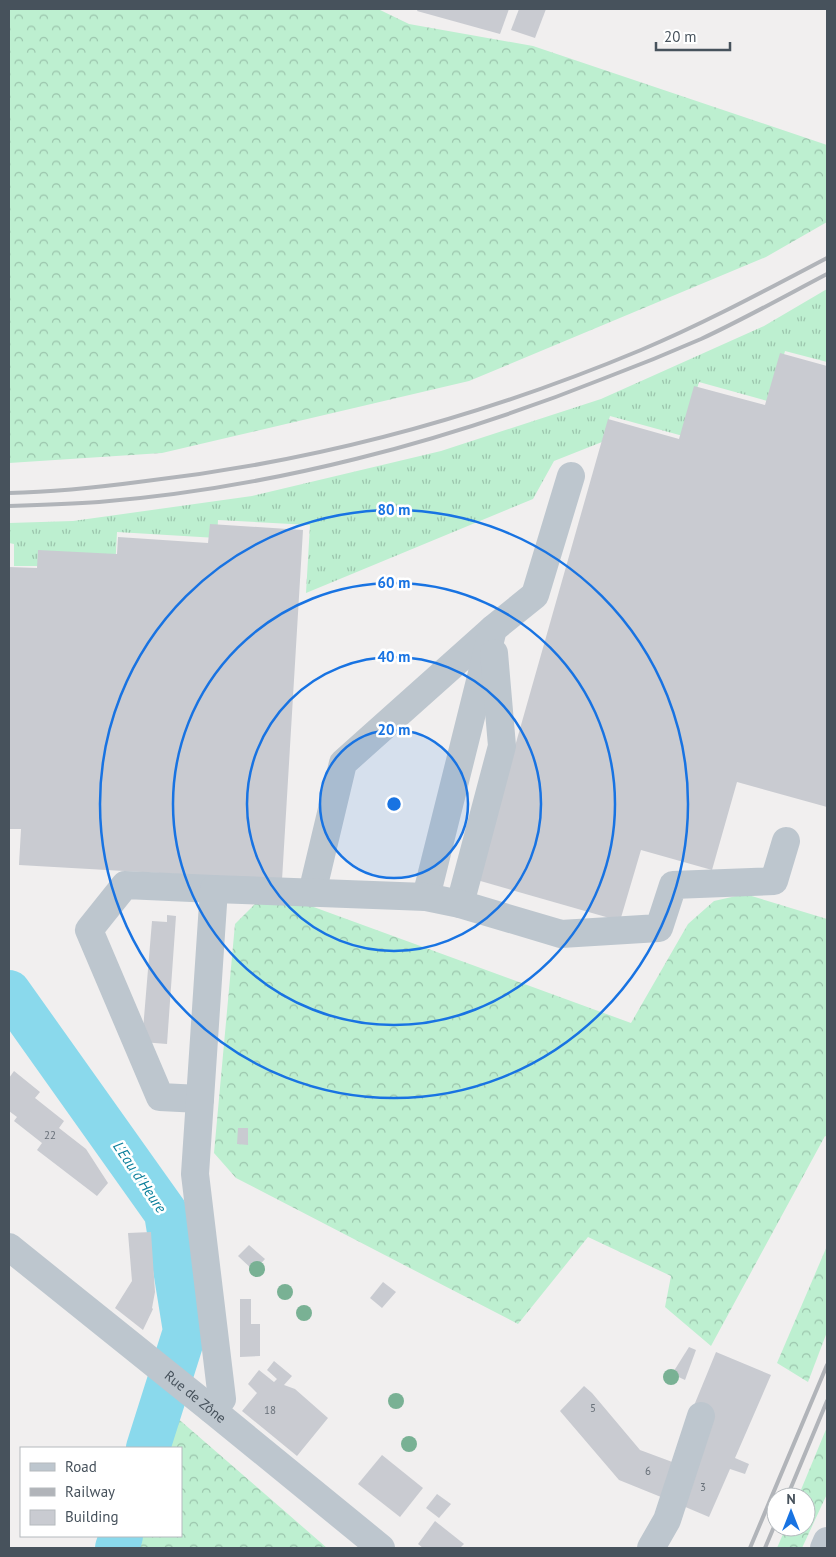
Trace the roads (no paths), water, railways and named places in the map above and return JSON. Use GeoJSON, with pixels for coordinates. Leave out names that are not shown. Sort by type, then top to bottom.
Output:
{"type":"FeatureCollection","features":[{"type":"Feature","properties":{"kind":"street"},"geometry":{"type":"LineString","coordinates":[[312,893],[343,763],[493,629],[536,595],[571,476]]}},
{"type":"Feature","properties":{"kind":"street"},"geometry":{"type":"LineString","coordinates":[[426,897],[493,629]]}},
{"type":"Feature","properties":{"kind":"street"},"geometry":{"type":"LineString","coordinates":[[460,904],[502,746],[493,629]]}},
{"type":"Feature","properties":{"kind":"street"},"geometry":{"type":"LineString","coordinates":[[200,1099],[160,1097],[90,930],[125,885],[426,897],[460,904],[561,934],[659,928],[673,885],[774,881],[786,841]]}},
{"type":"Feature","properties":{"kind":"street"},"geometry":{"type":"LineString","coordinates":[[202,1402],[222,1399],[195,1174],[214,889]]}},
{"type":"Feature","properties":{"kind":"street","name":"Rue de Zône"},"geometry":{"type":"LineString","coordinates":[[9,1247],[381,1548]]}},
{"type":"Feature","properties":{"kind":"street"},"geometry":{"type":"LineString","coordinates":[[651,1548],[667,1520],[701,1416]]}},
{"type":"Feature","properties":{"kind":"street"},"geometry":{"type":"LineString","coordinates":[[824,1548],[827,1541]]}},
{"type":"Feature","properties":{"kind":"waterway","name":"L'Eau d'Heure"},"geometry":{"type":"LineString","coordinates":[[9,992],[166,1213],[185,1331],[148,1447]]}},
{"type":"Feature","properties":{"kind":"waterway","name":"L'Eau d'Heure"},"geometry":{"type":"LineString","coordinates":[[117,1548],[121,1537]]}},
{"type":"Feature","properties":{"kind":"railway"},"geometry":{"type":"LineString","coordinates":[[9,493],[112,485],[274,462],[399,433],[460,416],[581,374],[665,340],[827,258]]}},
{"type":"Feature","properties":{"kind":"railway"},"geometry":{"type":"LineString","coordinates":[[9,506],[99,502],[228,486],[357,459],[420,442],[544,401],[629,369],[733,324],[827,274]]}},
{"type":"Feature","properties":{"kind":"railway"},"geometry":{"type":"LineString","coordinates":[[750,1548],[827,1365]]}},
{"type":"Feature","properties":{"kind":"railway"},"geometry":{"type":"LineString","coordinates":[[791,1487],[827,1401]]}},
{"type":"Feature","properties":{"kind":"railway"},"geometry":{"type":"LineString","coordinates":[[765,1548],[770,1537]]}}]}
